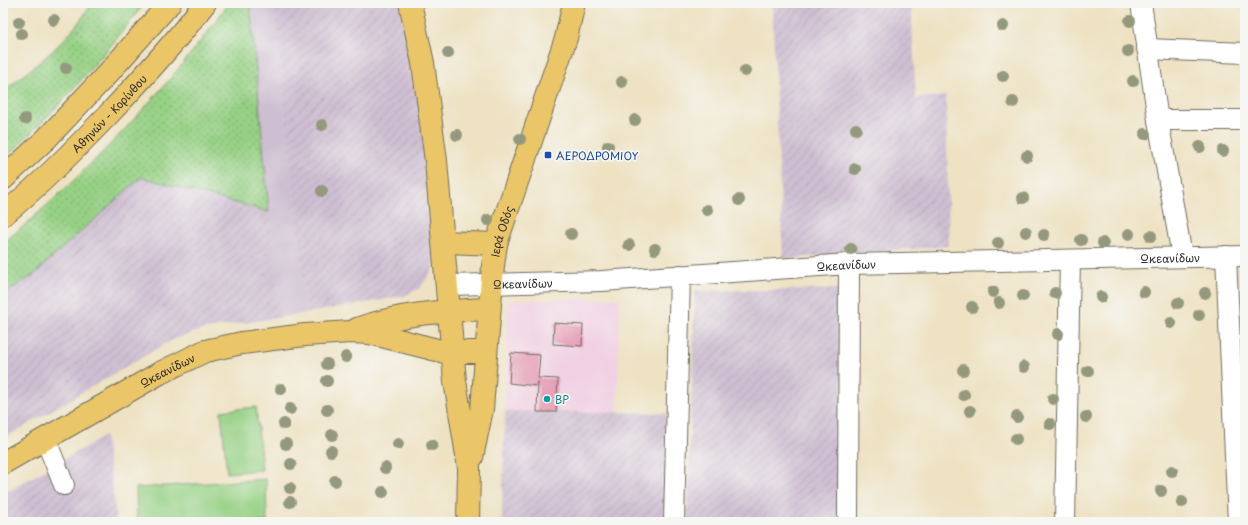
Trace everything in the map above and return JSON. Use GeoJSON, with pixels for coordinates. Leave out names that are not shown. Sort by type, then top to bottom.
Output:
{"type":"FeatureCollection","features":[{"type":"Feature","properties":{"kind":"main road"},"geometry":{"type":"LineString","coordinates":[[3,179],[47,138],[110,71],[170,3]]}},
{"type":"Feature","properties":{"kind":"main road","name":"Αθηνών - Κορίνθου"},"geometry":{"type":"LineString","coordinates":[[3,215],[69,155],[185,30],[205,3]]}},
{"type":"Feature","properties":{"kind":"main road","name":"Ιερά Οδός"},"geometry":{"type":"LineString","coordinates":[[410,3],[423,63],[444,242],[456,381],[469,468],[468,522]]}},
{"type":"Feature","properties":{"kind":"main road","name":"Ιερά Οδός"},"geometry":{"type":"LineString","coordinates":[[469,468],[482,409],[491,284],[496,244],[566,38],[574,3]]}},
{"type":"Feature","properties":{"kind":"main road"},"geometry":{"type":"LineString","coordinates":[[444,242],[496,244]]}},
{"type":"Feature","properties":{"kind":"main road","name":"Ωκεανίδων"},"geometry":{"type":"LineString","coordinates":[[350,332],[369,324],[390,319],[450,311],[490,309]]}},
{"type":"Feature","properties":{"kind":"main road","name":"Ωκεανίδων"},"geometry":{"type":"LineString","coordinates":[[3,463],[160,373],[205,351],[250,342],[305,335],[350,332],[370,333],[420,346],[453,352],[486,352]]}},
{"type":"Feature","properties":{"kind":"street"},"geometry":{"type":"LineString","coordinates":[[1141,3],[1158,120],[1182,256]]}},
{"type":"Feature","properties":{"kind":"street"},"geometry":{"type":"LineString","coordinates":[[1147,49],[1245,53]]}},
{"type":"Feature","properties":{"kind":"street"},"geometry":{"type":"LineString","coordinates":[[1158,120],[1245,120]]}},
{"type":"Feature","properties":{"kind":"street"},"geometry":{"type":"LineString","coordinates":[[1235,256],[1238,522]]}},
{"type":"Feature","properties":{"kind":"street","name":"Ωκεανίδων"},"geometry":{"type":"LineString","coordinates":[[448,285],[544,284],[849,264],[1235,256]]}},
{"type":"Feature","properties":{"kind":"street"},"geometry":{"type":"LineString","coordinates":[[1064,522],[1070,260]]}},
{"type":"Feature","properties":{"kind":"street"},"geometry":{"type":"LineString","coordinates":[[848,522],[849,264]]}},
{"type":"Feature","properties":{"kind":"street"},"geometry":{"type":"LineString","coordinates":[[674,522],[680,275]]}},
{"type":"Feature","properties":{"kind":"street"},"geometry":{"type":"LineString","coordinates":[[45,438],[64,485]]}},
{"type":"Feature","properties":{"kind":"shaded area"},"geometry":{"type":"Polygon","coordinates":[[[250,3],[273,3],[307,313],[281,317],[269,212],[250,3]]]}},
{"type":"Feature","properties":{"kind":"shaded area"},"geometry":{"type":"Polygon","coordinates":[[[273,3],[403,3],[418,66],[439,251],[432,271],[420,288],[404,296],[307,313],[273,3]]]}},
{"type":"Feature","properties":{"kind":"shaded area"},"geometry":{"type":"Polygon","coordinates":[[[772,3],[911,3],[916,98],[946,96],[949,246],[783,259],[772,3]]]}},
{"type":"Feature","properties":{"kind":"shaded area"},"geometry":{"type":"Polygon","coordinates":[[[141,177],[269,212],[281,317],[200,330],[170,341],[3,439],[3,295],[33,275],[141,177]]]}},
{"type":"Feature","properties":{"kind":"shaded area"},"geometry":{"type":"Polygon","coordinates":[[[843,289],[841,522],[687,522],[695,291],[843,289]]]}},
{"type":"Feature","properties":{"kind":"shaded area"},"geometry":{"type":"Polygon","coordinates":[[[620,298],[617,413],[505,411],[508,300],[620,298]]]}},
{"type":"Feature","properties":{"kind":"shaded area"},"geometry":{"type":"Polygon","coordinates":[[[505,411],[666,413],[665,522],[502,522],[505,411]]]}},
{"type":"Feature","properties":{"kind":"shaded area"},"geometry":{"type":"Polygon","coordinates":[[[105,436],[117,522],[3,522],[3,494],[105,436]]]}},
{"type":"Feature","properties":{"kind":"green space"},"geometry":{"type":"Polygon","coordinates":[[[92,3],[145,3],[77,84],[41,123],[3,160],[3,91],[52,51],[74,29],[92,3]]]}},
{"type":"Feature","properties":{"kind":"green space"},"geometry":{"type":"Polygon","coordinates":[[[229,3],[250,3],[269,212],[141,177],[33,275],[3,295],[3,243],[65,189],[124,130],[179,68],[229,3]]]}},
{"type":"Feature","properties":{"kind":"green space"},"geometry":{"type":"Polygon","coordinates":[[[256,407],[262,470],[227,473],[221,411],[256,407]]]}},
{"type":"Feature","properties":{"kind":"green space"},"geometry":{"type":"Polygon","coordinates":[[[266,479],[267,522],[137,522],[136,488],[266,479]]]}},
{"type":"Feature","properties":{"kind":"building"},"geometry":{"type":"Polygon","coordinates":[[[554,323],[583,325],[582,346],[553,344],[554,323]]]}},
{"type":"Feature","properties":{"kind":"building"},"geometry":{"type":"Polygon","coordinates":[[[511,353],[540,355],[538,378],[558,379],[556,412],[537,412],[538,382],[537,386],[509,383],[511,353]]]}},
{"type":"Feature","properties":{"kind":"place","name":"ΑΕΡΟΔΡΟΜΙΟΥ"},"geometry":{"type":"Point","coordinates":[548,155]}},
{"type":"Feature","properties":{"kind":"place","name":"BP"},"geometry":{"type":"Point","coordinates":[547,399]}}]}
